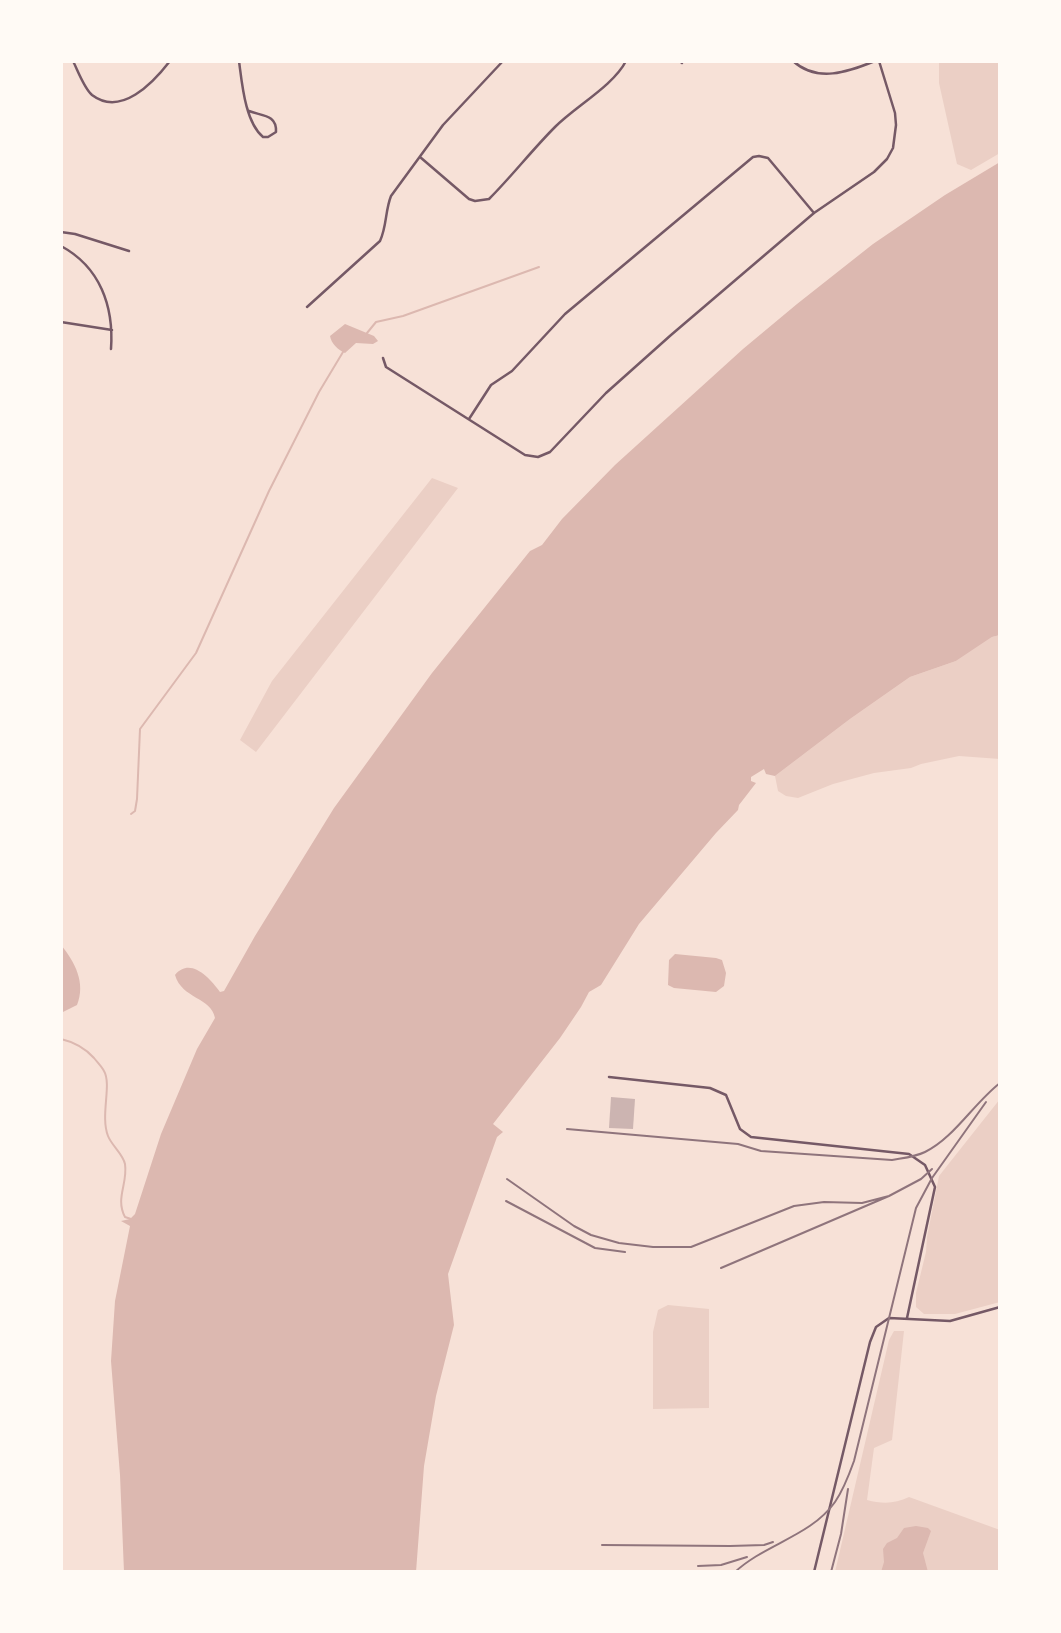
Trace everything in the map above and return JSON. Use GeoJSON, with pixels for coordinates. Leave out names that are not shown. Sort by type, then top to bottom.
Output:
{"type":"FeatureCollection","features":[{"type":"Feature","properties":{"kind":"street"},"geometry":{"type":"LineString","coordinates":[[73,61],[90,93],[108,102],[131,98],[170,61]]}},
{"type":"Feature","properties":{"kind":"street"},"geometry":{"type":"LineString","coordinates":[[239,61],[242,93],[249,111],[259,134],[268,137],[276,132],[270,116],[249,111]]}},
{"type":"Feature","properties":{"kind":"street"},"geometry":{"type":"LineString","coordinates":[[307,307],[380,240],[385,231],[386,210],[391,196],[443,125],[503,61]]}},
{"type":"Feature","properties":{"kind":"street"},"geometry":{"type":"LineString","coordinates":[[420,157],[469,198],[475,201],[489,199],[555,128],[578,106],[615,78],[626,61]]}},
{"type":"Feature","properties":{"kind":"street"},"geometry":{"type":"LineString","coordinates":[[383,358],[386,367],[531,457],[550,452],[624,377],[814,213],[874,172],[887,159],[893,148],[895,113],[877,61],[823,75],[801,68],[793,61]]}},
{"type":"Feature","properties":{"kind":"street"},"geometry":{"type":"LineString","coordinates":[[468,419],[491,385],[512,371],[565,314],[753,157],[768,158],[814,213]]}},
{"type":"Feature","properties":{"kind":"street"},"geometry":{"type":"LineString","coordinates":[[61,232],[129,251]]}},
{"type":"Feature","properties":{"kind":"street"},"geometry":{"type":"LineString","coordinates":[[61,246],[89,265],[106,298],[112,330],[111,349]]}},
{"type":"Feature","properties":{"kind":"street"},"geometry":{"type":"LineString","coordinates":[[61,322],[112,330]]}},
{"type":"Feature","properties":{"kind":"street"},"geometry":{"type":"LineString","coordinates":[[610,1077],[710,1088],[726,1096],[740,1129],[751,1137],[909,1154],[925,1166],[935,1187],[906,1318]]}},
{"type":"Feature","properties":{"kind":"street"},"geometry":{"type":"LineString","coordinates":[[814,1572],[870,1342],[876,1327],[884,1321],[906,1318],[950,1321],[1000,1307]]}},
{"type":"Feature","properties":{"kind":"shaded area"},"geometry":{"type":"Polygon","coordinates":[[[939,61],[1000,61],[1000,153],[971,170],[957,164],[939,83],[939,61]]]}},
{"type":"Feature","properties":{"kind":"shaded area"},"geometry":{"type":"Polygon","coordinates":[[[1000,162],[1000,635],[992,637],[956,661],[910,677],[775,776],[766,774],[764,769],[751,777],[751,781],[756,783],[738,810],[639,924],[601,985],[589,992],[560,1038],[493,1124],[503,1132],[497,1137],[448,1274],[454,1325],[436,1396],[424,1466],[416,1572],[124,1572],[111,1361],[115,1301],[130,1226],[121,1221],[130,1219],[135,1214],[161,1134],[197,1049],[215,1018],[208,1006],[184,989],[175,975],[187,968],[193,969],[205,975],[220,992],[224,991],[334,808],[432,673],[530,551],[542,545],[562,519],[615,465],[743,349],[873,244],[945,195],[1000,162]]]}},
{"type":"Feature","properties":{"kind":"shaded area"},"geometry":{"type":"Polygon","coordinates":[[[345,324],[374,336],[378,341],[373,344],[356,343],[345,353],[342,352],[333,344],[330,336],[345,324]]]}},
{"type":"Feature","properties":{"kind":"shaded area"},"geometry":{"type":"Polygon","coordinates":[[[432,478],[458,488],[256,752],[240,740],[272,681],[432,478]]]}},
{"type":"Feature","properties":{"kind":"shaded area"},"geometry":{"type":"Polygon","coordinates":[[[1000,635],[1000,759],[959,756],[911,768],[874,773],[833,784],[798,798],[778,791],[775,776],[850,719],[910,677],[956,661],[992,637],[1000,635]]]}},
{"type":"Feature","properties":{"kind":"shaded area"},"geometry":{"type":"Polygon","coordinates":[[[61,945],[75,966],[80,989],[77,1005],[61,1013],[61,945]]]}},
{"type":"Feature","properties":{"kind":"shaded area"},"geometry":{"type":"Polygon","coordinates":[[[675,954],[722,960],[726,973],[724,986],[716,992],[674,988],[668,985],[669,960],[675,954]]]}},
{"type":"Feature","properties":{"kind":"shaded area"},"geometry":{"type":"Polygon","coordinates":[[[1000,1099],[1000,1302],[955,1314],[924,1314],[916,1307],[916,1293],[939,1176],[1000,1099]]]}},
{"type":"Feature","properties":{"kind":"shaded area"},"geometry":{"type":"Polygon","coordinates":[[[668,1305],[709,1309],[709,1408],[653,1409],[653,1332],[658,1310],[668,1305]]]}},
{"type":"Feature","properties":{"kind":"shaded area"},"geometry":{"type":"Polygon","coordinates":[[[894,1331],[904,1331],[892,1440],[874,1448],[867,1500],[888,1503],[909,1497],[1000,1530],[1000,1572],[835,1572],[889,1340],[894,1331]]]}},
{"type":"Feature","properties":{"kind":"shaded area"},"geometry":{"type":"Polygon","coordinates":[[[916,1526],[931,1531],[923,1553],[928,1572],[881,1572],[884,1562],[883,1549],[887,1543],[897,1538],[904,1528],[916,1526]]]}},
{"type":"Feature","properties":{"kind":"building"},"geometry":{"type":"Polygon","coordinates":[[[611,1097],[635,1099],[633,1129],[609,1128],[611,1097]]]}},
{"type":"Feature","properties":{"kind":"waterway"},"geometry":{"type":"LineString","coordinates":[[367,333],[376,322],[403,316],[539,267]]}},
{"type":"Feature","properties":{"kind":"waterway"},"geometry":{"type":"LineString","coordinates":[[131,814],[135,811],[137,799],[140,729],[196,653],[269,491],[319,392],[343,352]]}},
{"type":"Feature","properties":{"kind":"waterway"},"geometry":{"type":"LineString","coordinates":[[61,1039],[87,1051],[104,1071],[107,1084],[106,1128],[125,1164],[121,1204],[125,1217],[131,1219]]}},
{"type":"Feature","properties":{"kind":"railway"},"geometry":{"type":"LineString","coordinates":[[567,1129],[738,1144],[761,1151],[892,1160],[917,1155],[935,1146],[1000,1083]]}},
{"type":"Feature","properties":{"kind":"railway"},"geometry":{"type":"LineString","coordinates":[[735,1572],[760,1554],[801,1532],[825,1514],[841,1492],[854,1461],[916,1208],[932,1178],[986,1102]]}},
{"type":"Feature","properties":{"kind":"railway"},"geometry":{"type":"LineString","coordinates":[[721,1268],[889,1196],[921,1179],[932,1169]]}},
{"type":"Feature","properties":{"kind":"railway"},"geometry":{"type":"LineString","coordinates":[[507,1179],[591,1235],[619,1243],[653,1247],[691,1247],[794,1206],[824,1202],[862,1203],[889,1196]]}},
{"type":"Feature","properties":{"kind":"railway"},"geometry":{"type":"LineString","coordinates":[[506,1201],[595,1248],[625,1252]]}},
{"type":"Feature","properties":{"kind":"railway"},"geometry":{"type":"LineString","coordinates":[[831,1572],[841,1534],[848,1489]]}},
{"type":"Feature","properties":{"kind":"railway"},"geometry":{"type":"LineString","coordinates":[[602,1545],[730,1546],[764,1545],[773,1542]]}},
{"type":"Feature","properties":{"kind":"railway"},"geometry":{"type":"LineString","coordinates":[[698,1566],[721,1565],[747,1557]]}}]}
